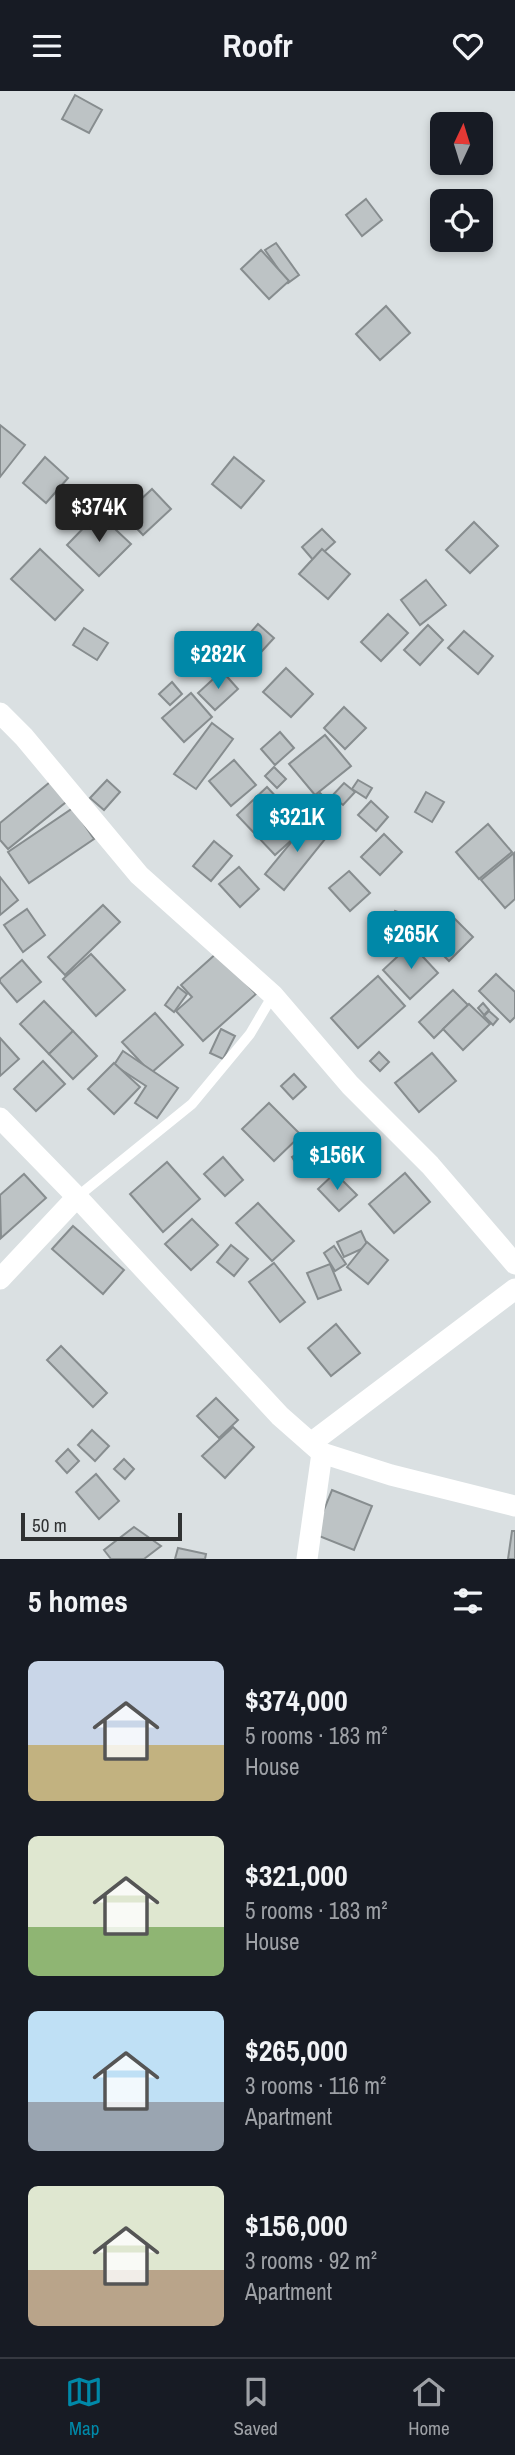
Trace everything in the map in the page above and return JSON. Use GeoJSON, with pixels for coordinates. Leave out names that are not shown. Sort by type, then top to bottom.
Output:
{"type":"FeatureCollection","features":[{"type":"Feature","properties":{"kind":"street"},"geometry":{"type":"LineString","coordinates":[[0,713],[24,737],[139,875],[273,995],[350,1085],[430,1165],[515,1264]]}},
{"type":"Feature","properties":{"kind":"street"},"geometry":{"type":"LineString","coordinates":[[0,1118],[280,1416],[317,1448],[391,1475],[515,1506]]}},
{"type":"Feature","properties":{"kind":"street"},"geometry":{"type":"LineString","coordinates":[[0,1279],[77,1197]]}},
{"type":"Feature","properties":{"kind":"street"},"geometry":{"type":"LineString","coordinates":[[307,1559],[317,1448],[515,1289]]}},
{"type":"Feature","properties":{"kind":"lane"},"geometry":{"type":"LineString","coordinates":[[77,1197],[192,1104],[250,1034],[273,995]]}},
{"type":"Feature","properties":{"kind":"building"},"geometry":{"type":"Polygon","coordinates":[[[75,95],[102,110],[89,133],[62,119],[75,95]]]}},
{"type":"Feature","properties":{"kind":"building"},"geometry":{"type":"Polygon","coordinates":[[[366,199],[382,220],[362,236],[346,215],[366,199]]]}},
{"type":"Feature","properties":{"kind":"building"},"geometry":{"type":"Polygon","coordinates":[[[276,243],[299,275],[288,283],[265,250],[276,243]]]}},
{"type":"Feature","properties":{"kind":"building"},"geometry":{"type":"Polygon","coordinates":[[[261,250],[289,281],[269,299],[241,269],[261,250]]]}},
{"type":"Feature","properties":{"kind":"building"},"geometry":{"type":"Polygon","coordinates":[[[386,306],[410,333],[380,360],[356,334],[386,306]]]}},
{"type":"Feature","properties":{"kind":"building"},"geometry":{"type":"Polygon","coordinates":[[[0,425],[25,445],[0,477],[0,425]]]}},
{"type":"Feature","properties":{"kind":"building"},"geometry":{"type":"Polygon","coordinates":[[[45,457],[68,478],[46,503],[23,483],[45,457]]]}},
{"type":"Feature","properties":{"kind":"building"},"geometry":{"type":"Polygon","coordinates":[[[234,457],[264,481],[241,508],[212,484],[234,457]]]}},
{"type":"Feature","properties":{"kind":"building"},"geometry":{"type":"Polygon","coordinates":[[[152,489],[171,509],[143,535],[124,515],[152,489]]]}},
{"type":"Feature","properties":{"kind":"building"},"geometry":{"type":"Polygon","coordinates":[[[98,513],[131,544],[99,576],[67,545],[98,513]]]}},
{"type":"Feature","properties":{"kind":"building"},"geometry":{"type":"Polygon","coordinates":[[[474,522],[498,546],[470,573],[446,550],[474,522]]]}},
{"type":"Feature","properties":{"kind":"building"},"geometry":{"type":"Polygon","coordinates":[[[322,529],[335,542],[314,561],[302,547],[322,529]]]}},
{"type":"Feature","properties":{"kind":"building"},"geometry":{"type":"Polygon","coordinates":[[[40,549],[83,590],[55,620],[11,579],[40,549]]]}},
{"type":"Feature","properties":{"kind":"building"},"geometry":{"type":"Polygon","coordinates":[[[322,549],[350,574],[328,599],[299,574],[322,549]]]}},
{"type":"Feature","properties":{"kind":"building"},"geometry":{"type":"Polygon","coordinates":[[[426,580],[446,605],[420,625],[401,600],[426,580]]]}},
{"type":"Feature","properties":{"kind":"building"},"geometry":{"type":"Polygon","coordinates":[[[388,614],[408,633],[381,661],[361,642],[388,614]]]}},
{"type":"Feature","properties":{"kind":"building"},"geometry":{"type":"Polygon","coordinates":[[[258,624],[274,638],[252,662],[236,649],[258,624]]]}},
{"type":"Feature","properties":{"kind":"building"},"geometry":{"type":"Polygon","coordinates":[[[428,625],[443,640],[420,665],[404,650],[428,625]]]}},
{"type":"Feature","properties":{"kind":"building"},"geometry":{"type":"Polygon","coordinates":[[[84,628],[108,643],[97,660],[73,645],[84,628]]]}},
{"type":"Feature","properties":{"kind":"building"},"geometry":{"type":"Polygon","coordinates":[[[464,631],[493,656],[478,674],[448,648],[464,631]]]}},
{"type":"Feature","properties":{"kind":"building"},"geometry":{"type":"Polygon","coordinates":[[[286,668],[313,694],[291,717],[263,692],[286,668]]]}},
{"type":"Feature","properties":{"kind":"building"},"geometry":{"type":"Polygon","coordinates":[[[222,671],[238,689],[215,710],[198,693],[222,671]]]}},
{"type":"Feature","properties":{"kind":"building"},"geometry":{"type":"Polygon","coordinates":[[[172,682],[182,694],[170,705],[159,694],[172,682]]]}},
{"type":"Feature","properties":{"kind":"building"},"geometry":{"type":"Polygon","coordinates":[[[191,693],[212,717],[184,742],[162,718],[191,693]]]}},
{"type":"Feature","properties":{"kind":"building"},"geometry":{"type":"Polygon","coordinates":[[[344,707],[366,728],[345,749],[324,728],[344,707]]]}},
{"type":"Feature","properties":{"kind":"building"},"geometry":{"type":"Polygon","coordinates":[[[212,723],[233,739],[196,789],[174,774],[212,723]]]}},
{"type":"Feature","properties":{"kind":"building"},"geometry":{"type":"Polygon","coordinates":[[[280,732],[294,748],[275,765],[261,749],[280,732]]]}},
{"type":"Feature","properties":{"kind":"building"},"geometry":{"type":"Polygon","coordinates":[[[325,735],[351,766],[315,795],[289,764],[325,735]]]}},
{"type":"Feature","properties":{"kind":"building"},"geometry":{"type":"Polygon","coordinates":[[[234,760],[256,785],[231,806],[209,781],[234,760]]]}},
{"type":"Feature","properties":{"kind":"building"},"geometry":{"type":"Polygon","coordinates":[[[274,767],[286,779],[277,788],[265,776],[274,767]]]}},
{"type":"Feature","properties":{"kind":"building"},"geometry":{"type":"Polygon","coordinates":[[[55,778],[71,798],[8,849],[0,840],[0,823],[55,778]]]}},
{"type":"Feature","properties":{"kind":"building"},"geometry":{"type":"Polygon","coordinates":[[[107,780],[120,792],[104,810],[90,798],[107,780]]]}},
{"type":"Feature","properties":{"kind":"building"},"geometry":{"type":"Polygon","coordinates":[[[358,780],[372,788],[366,798],[352,789],[358,780]]]}},
{"type":"Feature","properties":{"kind":"building"},"geometry":{"type":"Polygon","coordinates":[[[344,783],[355,792],[343,805],[332,796],[344,783]]]}},
{"type":"Feature","properties":{"kind":"building"},"geometry":{"type":"Polygon","coordinates":[[[267,787],[305,828],[275,855],[237,815],[267,787]]]}},
{"type":"Feature","properties":{"kind":"building"},"geometry":{"type":"Polygon","coordinates":[[[426,792],[444,802],[432,822],[415,812],[426,792]]]}},
{"type":"Feature","properties":{"kind":"building"},"geometry":{"type":"Polygon","coordinates":[[[320,793],[338,811],[321,830],[302,813],[320,793]]]}},
{"type":"Feature","properties":{"kind":"building"},"geometry":{"type":"Polygon","coordinates":[[[371,801],[388,817],[376,831],[358,815],[371,801]]]}},
{"type":"Feature","properties":{"kind":"building"},"geometry":{"type":"Polygon","coordinates":[[[73,808],[94,839],[29,883],[8,852],[73,808]]]}},
{"type":"Feature","properties":{"kind":"building"},"geometry":{"type":"Polygon","coordinates":[[[311,818],[330,833],[284,890],[265,874],[311,818]]]}},
{"type":"Feature","properties":{"kind":"building"},"geometry":{"type":"Polygon","coordinates":[[[488,824],[512,852],[479,879],[456,852],[488,824]]]}},
{"type":"Feature","properties":{"kind":"building"},"geometry":{"type":"Polygon","coordinates":[[[384,834],[402,852],[380,875],[361,857],[384,834]]]}},
{"type":"Feature","properties":{"kind":"building"},"geometry":{"type":"Polygon","coordinates":[[[214,841],[232,856],[211,881],[193,866],[214,841]]]}},
{"type":"Feature","properties":{"kind":"building"},"geometry":{"type":"Polygon","coordinates":[[[514,853],[515,899],[505,908],[481,880],[514,853]]]}},
{"type":"Feature","properties":{"kind":"building"},"geometry":{"type":"Polygon","coordinates":[[[239,867],[259,889],[240,907],[219,884],[239,867]]]}},
{"type":"Feature","properties":{"kind":"building"},"geometry":{"type":"Polygon","coordinates":[[[349,871],[370,893],[350,911],[329,888],[349,871]]]}},
{"type":"Feature","properties":{"kind":"building"},"geometry":{"type":"Polygon","coordinates":[[[0,877],[18,900],[0,915],[0,877]]]}},
{"type":"Feature","properties":{"kind":"building"},"geometry":{"type":"Polygon","coordinates":[[[103,905],[120,922],[65,975],[48,957],[103,905]]]}},
{"type":"Feature","properties":{"kind":"building"},"geometry":{"type":"Polygon","coordinates":[[[27,909],[45,935],[23,952],[4,925],[27,909]]]}},
{"type":"Feature","properties":{"kind":"building"},"geometry":{"type":"Polygon","coordinates":[[[395,911],[412,917],[406,933],[390,928],[395,911]]]}},
{"type":"Feature","properties":{"kind":"building"},"geometry":{"type":"Polygon","coordinates":[[[450,914],[473,937],[449,961],[426,938],[450,914]]]}},
{"type":"Feature","properties":{"kind":"building"},"geometry":{"type":"Polygon","coordinates":[[[411,944],[438,973],[410,999],[383,970],[411,944]]]}},
{"type":"Feature","properties":{"kind":"building"},"geometry":{"type":"Polygon","coordinates":[[[218,952],[256,994],[203,1041],[176,1011],[192,997],[181,985],[218,952]]]}},
{"type":"Feature","properties":{"kind":"building"},"geometry":{"type":"Polygon","coordinates":[[[91,954],[125,990],[96,1016],[63,979],[91,954]]]}},
{"type":"Feature","properties":{"kind":"building"},"geometry":{"type":"Polygon","coordinates":[[[22,960],[41,982],[17,1002],[0,979],[22,960]]]}},
{"type":"Feature","properties":{"kind":"building"},"geometry":{"type":"Polygon","coordinates":[[[496,974],[515,992],[515,1017],[510,1022],[479,991],[496,974]]]}},
{"type":"Feature","properties":{"kind":"building"},"geometry":{"type":"Polygon","coordinates":[[[378,976],[405,1006],[358,1048],[331,1018],[378,976]]]}},
{"type":"Feature","properties":{"kind":"building"},"geometry":{"type":"Polygon","coordinates":[[[178,987],[187,994],[174,1012],[165,1005],[178,987]]]}},
{"type":"Feature","properties":{"kind":"building"},"geometry":{"type":"Polygon","coordinates":[[[453,990],[468,1005],[434,1038],[419,1022],[453,990]]]}},
{"type":"Feature","properties":{"kind":"building"},"geometry":{"type":"Polygon","coordinates":[[[44,1001],[73,1031],[49,1054],[20,1024],[44,1001]]]}},
{"type":"Feature","properties":{"kind":"building"},"geometry":{"type":"Polygon","coordinates":[[[483,1003],[489,1010],[484,1015],[478,1008],[483,1003]]]}},
{"type":"Feature","properties":{"kind":"building"},"geometry":{"type":"Polygon","coordinates":[[[469,1004],[490,1024],[463,1050],[443,1029],[469,1004]]]}},
{"type":"Feature","properties":{"kind":"building"},"geometry":{"type":"Polygon","coordinates":[[[489,1011],[498,1019],[493,1025],[484,1016],[489,1011]]]}},
{"type":"Feature","properties":{"kind":"building"},"geometry":{"type":"Polygon","coordinates":[[[155,1013],[183,1045],[151,1073],[122,1042],[155,1013]]]}},
{"type":"Feature","properties":{"kind":"building"},"geometry":{"type":"Polygon","coordinates":[[[221,1029],[235,1036],[223,1059],[210,1053],[221,1029]]]}},
{"type":"Feature","properties":{"kind":"building"},"geometry":{"type":"Polygon","coordinates":[[[73,1031],[97,1056],[73,1079],[49,1054],[73,1031]]]}},
{"type":"Feature","properties":{"kind":"building"},"geometry":{"type":"Polygon","coordinates":[[[0,1038],[19,1059],[0,1076],[0,1038]]]}},
{"type":"Feature","properties":{"kind":"building"},"geometry":{"type":"Polygon","coordinates":[[[123,1051],[178,1088],[157,1118],[135,1103],[146,1086],[114,1065],[123,1051]]]}},
{"type":"Feature","properties":{"kind":"building"},"geometry":{"type":"Polygon","coordinates":[[[379,1052],[389,1062],[380,1071],[370,1061],[379,1052]]]}},
{"type":"Feature","properties":{"kind":"building"},"geometry":{"type":"Polygon","coordinates":[[[432,1053],[456,1081],[419,1112],[395,1083],[432,1053]]]}},
{"type":"Feature","properties":{"kind":"building"},"geometry":{"type":"Polygon","coordinates":[[[43,1061],[65,1084],[36,1111],[14,1089],[43,1061]]]}},
{"type":"Feature","properties":{"kind":"building"},"geometry":{"type":"Polygon","coordinates":[[[114,1063],[140,1087],[114,1114],[88,1089],[114,1063]]]}},
{"type":"Feature","properties":{"kind":"building"},"geometry":{"type":"Polygon","coordinates":[[[294,1074],[306,1087],[293,1099],[281,1086],[294,1074]]]}},
{"type":"Feature","properties":{"kind":"building"},"geometry":{"type":"Polygon","coordinates":[[[269,1103],[301,1135],[274,1161],[242,1129],[269,1103]]]}},
{"type":"Feature","properties":{"kind":"building"},"geometry":{"type":"Polygon","coordinates":[[[334,1135],[345,1142],[338,1153],[327,1146],[334,1135]]]}},
{"type":"Feature","properties":{"kind":"building"},"geometry":{"type":"Polygon","coordinates":[[[310,1145],[322,1164],[304,1176],[292,1157],[310,1145]]]}},
{"type":"Feature","properties":{"kind":"building"},"geometry":{"type":"Polygon","coordinates":[[[223,1157],[243,1180],[225,1196],[204,1174],[223,1157]]]}},
{"type":"Feature","properties":{"kind":"building"},"geometry":{"type":"Polygon","coordinates":[[[167,1162],[200,1199],[163,1232],[130,1194],[167,1162]]]}},
{"type":"Feature","properties":{"kind":"building"},"geometry":{"type":"Polygon","coordinates":[[[335,1173],[357,1195],[339,1211],[318,1189],[335,1173]]]}},
{"type":"Feature","properties":{"kind":"building"},"geometry":{"type":"Polygon","coordinates":[[[405,1173],[430,1202],[394,1233],[369,1204],[405,1173]]]}},
{"type":"Feature","properties":{"kind":"building"},"geometry":{"type":"Polygon","coordinates":[[[24,1174],[46,1198],[1,1238],[0,1195],[24,1174]]]}},
{"type":"Feature","properties":{"kind":"building"},"geometry":{"type":"Polygon","coordinates":[[[258,1203],[294,1241],[272,1261],[236,1223],[258,1203]]]}},
{"type":"Feature","properties":{"kind":"building"},"geometry":{"type":"Polygon","coordinates":[[[192,1219],[218,1245],[191,1270],[165,1244],[192,1219]]]}},
{"type":"Feature","properties":{"kind":"building"},"geometry":{"type":"Polygon","coordinates":[[[73,1226],[124,1270],[103,1294],[52,1249],[73,1226]]]}},
{"type":"Feature","properties":{"kind":"building"},"geometry":{"type":"Polygon","coordinates":[[[361,1231],[368,1246],[344,1257],[337,1242],[361,1231]]]}},
{"type":"Feature","properties":{"kind":"building"},"geometry":{"type":"Polygon","coordinates":[[[367,1242],[388,1260],[368,1284],[347,1267],[367,1242]]]}},
{"type":"Feature","properties":{"kind":"building"},"geometry":{"type":"Polygon","coordinates":[[[231,1245],[248,1259],[234,1276],[217,1262],[231,1245]]]}},
{"type":"Feature","properties":{"kind":"building"},"geometry":{"type":"Polygon","coordinates":[[[334,1246],[346,1264],[335,1271],[324,1253],[334,1246]]]}},
{"type":"Feature","properties":{"kind":"building"},"geometry":{"type":"Polygon","coordinates":[[[274,1263],[305,1302],[280,1322],[249,1282],[274,1263]]]}},
{"type":"Feature","properties":{"kind":"building"},"geometry":{"type":"Polygon","coordinates":[[[330,1264],[341,1290],[318,1299],[307,1273],[330,1264]]]}},
{"type":"Feature","properties":{"kind":"building"},"geometry":{"type":"Polygon","coordinates":[[[336,1324],[360,1353],[331,1376],[308,1348],[336,1324]]]}},
{"type":"Feature","properties":{"kind":"building"},"geometry":{"type":"Polygon","coordinates":[[[61,1346],[107,1393],[93,1407],[47,1360],[61,1346]]]}},
{"type":"Feature","properties":{"kind":"building"},"geometry":{"type":"Polygon","coordinates":[[[216,1398],[238,1420],[219,1438],[197,1416],[216,1398]]]}},
{"type":"Feature","properties":{"kind":"building"},"geometry":{"type":"Polygon","coordinates":[[[233,1427],[254,1447],[225,1478],[202,1456],[233,1427]]]}},
{"type":"Feature","properties":{"kind":"building"},"geometry":{"type":"Polygon","coordinates":[[[92,1430],[109,1446],[95,1461],[78,1445],[92,1430]]]}},
{"type":"Feature","properties":{"kind":"building"},"geometry":{"type":"Polygon","coordinates":[[[68,1449],[79,1461],[67,1473],[56,1461],[68,1449]]]}},
{"type":"Feature","properties":{"kind":"building"},"geometry":{"type":"Polygon","coordinates":[[[124,1459],[134,1469],[125,1479],[114,1469],[124,1459]]]}},
{"type":"Feature","properties":{"kind":"building"},"geometry":{"type":"Polygon","coordinates":[[[96,1474],[119,1501],[99,1519],[76,1492],[96,1474]]]}},
{"type":"Feature","properties":{"kind":"building"},"geometry":{"type":"Polygon","coordinates":[[[332,1490],[372,1506],[354,1550],[314,1534],[332,1490]]]}},
{"type":"Feature","properties":{"kind":"building"},"geometry":{"type":"Polygon","coordinates":[[[134,1527],[161,1546],[144,1559],[111,1559],[104,1550],[134,1527]]]}},
{"type":"Feature","properties":{"kind":"building"},"geometry":{"type":"Polygon","coordinates":[[[512,1531],[515,1531],[515,1559],[508,1559],[512,1531]]]}},
{"type":"Feature","properties":{"kind":"building"},"geometry":{"type":"Polygon","coordinates":[[[178,1548],[206,1554],[205,1559],[175,1559],[178,1548]]]}}]}
